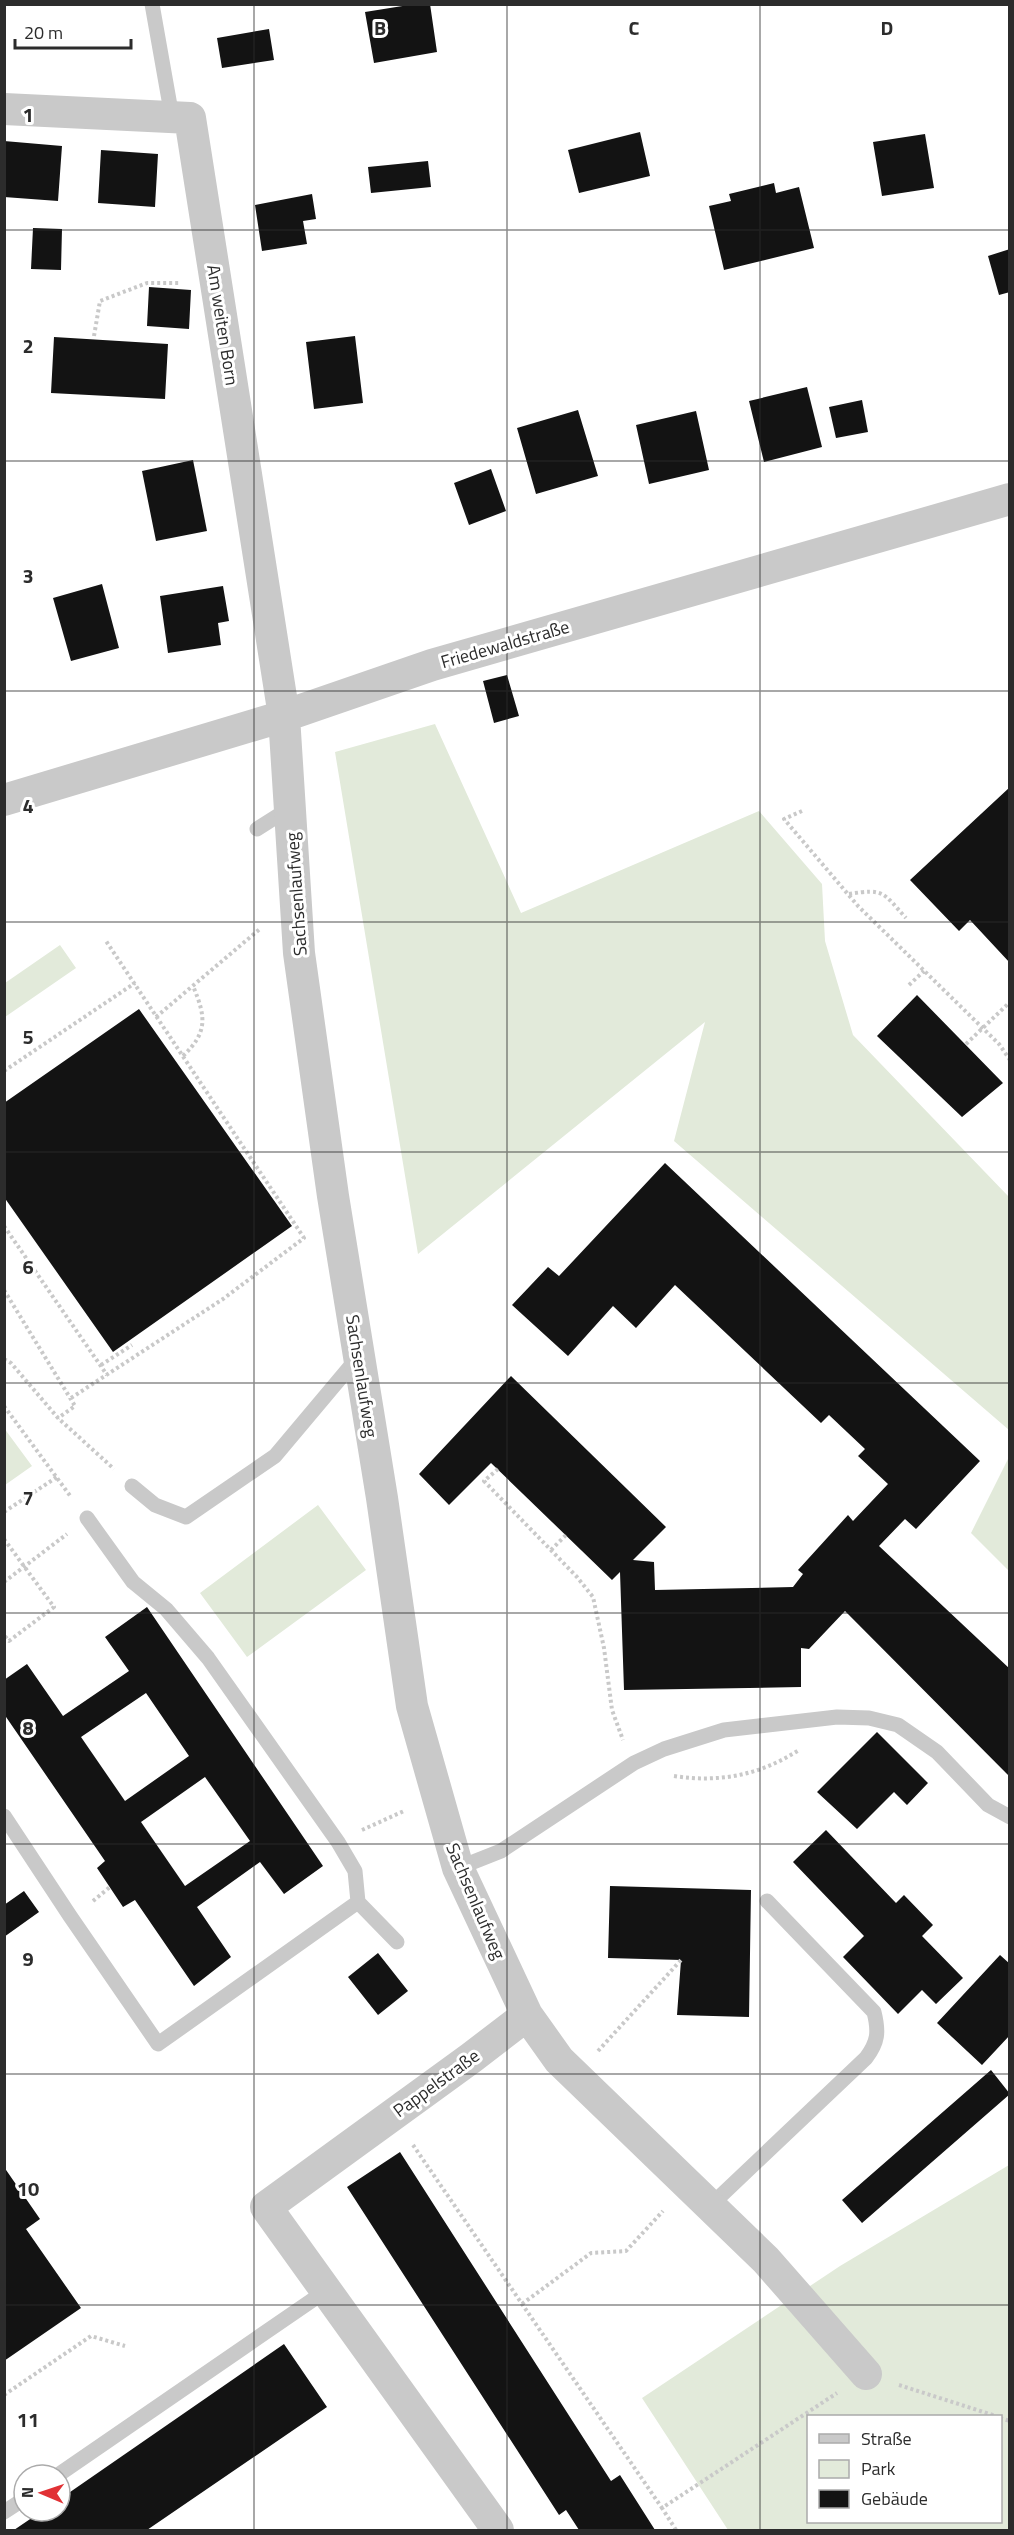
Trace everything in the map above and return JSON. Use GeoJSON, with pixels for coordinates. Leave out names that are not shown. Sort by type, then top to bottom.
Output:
{"type":"FeatureCollection","features":[{"type":"Feature","properties":{"kind":"street"},"geometry":{"type":"LineString","coordinates":[[4,109],[172,117]]}},
{"type":"Feature","properties":{"kind":"street","name":"Am weiten Born"},"geometry":{"type":"LineString","coordinates":[[172,117],[190,118],[284,716]]}},
{"type":"Feature","properties":{"kind":"street","name":"Friedewaldstraße"},"geometry":{"type":"LineString","coordinates":[[4,800],[284,716],[432,665],[1010,499]]}},
{"type":"Feature","properties":{"kind":"street","name":"Sachsenlaufweg"},"geometry":{"type":"LineString","coordinates":[[284,716],[299,953],[333,1196],[382,1498],[412,1706],[458,1868],[527,2015]]}},
{"type":"Feature","properties":{"kind":"street"},"geometry":{"type":"LineString","coordinates":[[527,2015],[559,2060],[766,2260],[866,2374]]}},
{"type":"Feature","properties":{"kind":"street","name":"Pappelstraße"},"geometry":{"type":"LineString","coordinates":[[498,2530],[266,2206],[527,2015]]}},
{"type":"Feature","properties":{"kind":"lane"},"geometry":{"type":"LineString","coordinates":[[152,4],[172,117]]}},
{"type":"Feature","properties":{"kind":"lane"},"geometry":{"type":"LineString","coordinates":[[257,829],[290,808]]}},
{"type":"Feature","properties":{"kind":"lane"},"geometry":{"type":"LineString","coordinates":[[132,1486],[155,1505],[186,1517],[275,1456],[359,1356]]}},
{"type":"Feature","properties":{"kind":"lane"},"geometry":{"type":"LineString","coordinates":[[87,1518],[133,1582],[166,1609],[208,1658],[338,1842],[355,1871],[358,1902],[397,1942]]}},
{"type":"Feature","properties":{"kind":"lane"},"geometry":{"type":"LineString","coordinates":[[458,1868],[501,1851],[640,1760],[692,1739],[724,1730],[837,1717],[869,1718],[898,1725],[937,1752],[988,1805],[1010,1816]]}},
{"type":"Feature","properties":{"kind":"lane"},"geometry":{"type":"LineString","coordinates":[[4,1816],[158,2044],[358,1902]]}},
{"type":"Feature","properties":{"kind":"lane"},"geometry":{"type":"LineString","coordinates":[[710,2206],[866,2058],[876,2044],[878,2029],[874,2012],[767,1901]]}},
{"type":"Feature","properties":{"kind":"lane"},"geometry":{"type":"LineString","coordinates":[[72,2465],[327,2290]]}},
{"type":"Feature","properties":{"kind":"path"},"geometry":{"type":"LineString","coordinates":[[94,336],[100,301],[147,283],[182,283]]}},
{"type":"Feature","properties":{"kind":"path"},"geometry":{"type":"LineString","coordinates":[[802,811],[784,819],[858,906],[999,1044],[1010,1060]]}},
{"type":"Feature","properties":{"kind":"path"},"geometry":{"type":"LineString","coordinates":[[849,894],[871,890],[882,892],[906,918]]}},
{"type":"Feature","properties":{"kind":"path"},"geometry":{"type":"LineString","coordinates":[[156,1017],[254,933]]}},
{"type":"Feature","properties":{"kind":"path"},"geometry":{"type":"LineString","coordinates":[[71,1398],[223,1299],[304,1238],[106,941]]}},
{"type":"Feature","properties":{"kind":"path"},"geometry":{"type":"LineString","coordinates":[[909,985],[924,971]]}},
{"type":"Feature","properties":{"kind":"path"},"geometry":{"type":"LineString","coordinates":[[4,1071],[135,983]]}},
{"type":"Feature","properties":{"kind":"path"},"geometry":{"type":"LineString","coordinates":[[183,1056],[196,1043],[202,1030],[203,1010],[193,986]]}},
{"type":"Feature","properties":{"kind":"path"},"geometry":{"type":"LineString","coordinates":[[966,1044],[1010,1002]]}},
{"type":"Feature","properties":{"kind":"path"},"geometry":{"type":"LineString","coordinates":[[4,1226],[107,1375]]}},
{"type":"Feature","properties":{"kind":"path"},"geometry":{"type":"LineString","coordinates":[[4,1290],[75,1406],[58,1418]]}},
{"type":"Feature","properties":{"kind":"path"},"geometry":{"type":"LineString","coordinates":[[101,1365],[132,1346]]}},
{"type":"Feature","properties":{"kind":"path"},"geometry":{"type":"LineString","coordinates":[[4,1359],[12,1364],[58,1418],[132,1486]]}},
{"type":"Feature","properties":{"kind":"path"},"geometry":{"type":"LineString","coordinates":[[4,1406],[87,1518]]}},
{"type":"Feature","properties":{"kind":"path"},"geometry":{"type":"LineString","coordinates":[[498,1469],[484,1481],[551,1550],[592,1597],[604,1648],[612,1710],[640,1760],[657,1770],[680,1776],[708,1779],[751,1773],[781,1761],[808,1744],[807,1721]]}},
{"type":"Feature","properties":{"kind":"path"},"geometry":{"type":"LineString","coordinates":[[4,1512],[57,1477]]}},
{"type":"Feature","properties":{"kind":"path"},"geometry":{"type":"LineString","coordinates":[[4,1582],[69,1532]]}},
{"type":"Feature","properties":{"kind":"path"},"geometry":{"type":"LineString","coordinates":[[551,1550],[566,1535]]}},
{"type":"Feature","properties":{"kind":"path"},"geometry":{"type":"LineString","coordinates":[[4,1539],[54,1607],[9,1641],[4,1635]]}},
{"type":"Feature","properties":{"kind":"path"},"geometry":{"type":"LineString","coordinates":[[338,1842],[416,1806],[442,1813]]}},
{"type":"Feature","properties":{"kind":"path"},"geometry":{"type":"LineString","coordinates":[[575,2076],[681,1960]]}},
{"type":"Feature","properties":{"kind":"path"},"geometry":{"type":"LineString","coordinates":[[393,2115],[676,2530]]}},
{"type":"Feature","properties":{"kind":"path"},"geometry":{"type":"LineString","coordinates":[[522,2304],[591,2253],[626,2252],[688,2184]]}},
{"type":"Feature","properties":{"kind":"path"},"geometry":{"type":"LineString","coordinates":[[4,2395],[90,2336],[125,2346]]}},
{"type":"Feature","properties":{"kind":"path"},"geometry":{"type":"LineString","coordinates":[[662,2508],[866,2374],[993,2415]]}},
{"type":"Feature","properties":{"kind":"green space"},"geometry":{"type":"Polygon","coordinates":[[[435,724],[521,913],[759,811],[822,884],[825,941],[853,1035],[1009,1197],[1009,1430],[674,1141],[705,1022],[418,1254],[335,752],[435,724]]]}},
{"type":"Feature","properties":{"kind":"green space"},"geometry":{"type":"Polygon","coordinates":[[[60,945],[76,968],[5,1017],[5,983],[60,945]]]}},
{"type":"Feature","properties":{"kind":"green space"},"geometry":{"type":"Polygon","coordinates":[[[4,1428],[32,1466],[5,1485],[4,1485],[4,1428]]]}},
{"type":"Feature","properties":{"kind":"green space"},"geometry":{"type":"Polygon","coordinates":[[[1009,1457],[1009,1571],[971,1533],[1009,1457]]]}},
{"type":"Feature","properties":{"kind":"green space"},"geometry":{"type":"Polygon","coordinates":[[[318,1505],[366,1570],[247,1657],[200,1593],[318,1505]]]}},
{"type":"Feature","properties":{"kind":"green space"},"geometry":{"type":"Polygon","coordinates":[[[1009,2165],[1009,2530],[728,2530],[642,2398],[840,2266],[1009,2165]]]}},
{"type":"Feature","properties":{"kind":"building"},"geometry":{"type":"Polygon","coordinates":[[[415,4],[430,4],[437,52],[374,63],[365,12],[415,4]]]}},
{"type":"Feature","properties":{"kind":"building"},"geometry":{"type":"Polygon","coordinates":[[[269,29],[274,60],[222,68],[217,38],[269,29]]]}},
{"type":"Feature","properties":{"kind":"building"},"geometry":{"type":"Polygon","coordinates":[[[640,132],[650,176],[579,193],[568,150],[640,132]]]}},
{"type":"Feature","properties":{"kind":"building"},"geometry":{"type":"Polygon","coordinates":[[[925,134],[934,188],[882,196],[873,142],[925,134]]]}},
{"type":"Feature","properties":{"kind":"building"},"geometry":{"type":"Polygon","coordinates":[[[4,141],[62,146],[58,201],[4,197],[4,141]]]}},
{"type":"Feature","properties":{"kind":"building"},"geometry":{"type":"Polygon","coordinates":[[[101,150],[158,154],[155,207],[98,203],[101,150]]]}},
{"type":"Feature","properties":{"kind":"building"},"geometry":{"type":"Polygon","coordinates":[[[428,161],[431,187],[371,193],[368,167],[428,161]]]}},
{"type":"Feature","properties":{"kind":"building"},"geometry":{"type":"Polygon","coordinates":[[[774,183],[776,193],[799,187],[814,248],[724,270],[709,206],[731,201],[729,194],[774,183]]]}},
{"type":"Feature","properties":{"kind":"building"},"geometry":{"type":"Polygon","coordinates":[[[312,194],[316,219],[303,221],[307,244],[262,251],[255,205],[312,194]]]}},
{"type":"Feature","properties":{"kind":"building"},"geometry":{"type":"Polygon","coordinates":[[[33,228],[62,229],[61,270],[31,269],[33,228]]]}},
{"type":"Feature","properties":{"kind":"building"},"geometry":{"type":"Polygon","coordinates":[[[1010,249],[1010,292],[999,295],[988,256],[1010,249]]]}},
{"type":"Feature","properties":{"kind":"building"},"geometry":{"type":"Polygon","coordinates":[[[149,287],[191,290],[189,329],[147,326],[149,287]]]}},
{"type":"Feature","properties":{"kind":"building"},"geometry":{"type":"Polygon","coordinates":[[[355,336],[363,403],[314,409],[306,342],[355,336]]]}},
{"type":"Feature","properties":{"kind":"building"},"geometry":{"type":"Polygon","coordinates":[[[54,337],[168,344],[165,399],[51,393],[54,337]]]}},
{"type":"Feature","properties":{"kind":"building"},"geometry":{"type":"Polygon","coordinates":[[[807,387],[822,447],[764,462],[749,401],[807,387]]]}},
{"type":"Feature","properties":{"kind":"building"},"geometry":{"type":"Polygon","coordinates":[[[862,400],[868,432],[836,438],[829,407],[862,400]]]}},
{"type":"Feature","properties":{"kind":"building"},"geometry":{"type":"Polygon","coordinates":[[[578,410],[598,476],[536,494],[517,428],[578,410]]]}},
{"type":"Feature","properties":{"kind":"building"},"geometry":{"type":"Polygon","coordinates":[[[696,411],[709,470],[649,484],[636,425],[696,411]]]}},
{"type":"Feature","properties":{"kind":"building"},"geometry":{"type":"Polygon","coordinates":[[[193,460],[207,531],[156,541],[142,471],[193,460]]]}},
{"type":"Feature","properties":{"kind":"building"},"geometry":{"type":"Polygon","coordinates":[[[491,469],[506,511],[469,525],[454,483],[491,469]]]}},
{"type":"Feature","properties":{"kind":"building"},"geometry":{"type":"Polygon","coordinates":[[[102,584],[119,648],[71,661],[53,598],[102,584]]]}},
{"type":"Feature","properties":{"kind":"building"},"geometry":{"type":"Polygon","coordinates":[[[223,586],[229,621],[218,623],[221,645],[168,653],[160,596],[223,586]]]}},
{"type":"Feature","properties":{"kind":"building"},"geometry":{"type":"Polygon","coordinates":[[[507,675],[519,716],[494,723],[483,681],[507,675]]]}},
{"type":"Feature","properties":{"kind":"building"},"geometry":{"type":"Polygon","coordinates":[[[1010,787],[1010,963],[970,920],[959,931],[910,880],[1010,787]]]}},
{"type":"Feature","properties":{"kind":"building"},"geometry":{"type":"Polygon","coordinates":[[[917,995],[1003,1083],[962,1117],[877,1036],[917,995]]]}},
{"type":"Feature","properties":{"kind":"building"},"geometry":{"type":"Polygon","coordinates":[[[139,1009],[292,1226],[113,1352],[4,1197],[4,1103],[139,1009]]]}},
{"type":"Feature","properties":{"kind":"building"},"geometry":{"type":"Polygon","coordinates":[[[665,1163],[980,1461],[916,1529],[905,1519],[879,1546],[1010,1669],[1010,1777],[845,1611],[809,1649],[801,1648],[801,1687],[624,1690],[620,1572],[612,1580],[491,1463],[449,1505],[419,1474],[511,1376],[666,1527],[633,1560],[654,1562],[655,1590],[793,1587],[803,1574],[798,1570],[848,1515],[853,1521],[888,1484],[858,1456],[865,1449],[829,1415],[821,1423],[675,1285],[636,1328],[613,1306],[568,1356],[512,1305],[548,1267],[559,1276],[665,1163]]]}},
{"type":"Feature","properties":{"kind":"building"},"geometry":{"type":"Polygon","coordinates":[[[147,1607],[323,1866],[284,1894],[260,1862],[197,1907],[231,1957],[194,1986],[135,1900],[123,1907],[97,1868],[105,1861],[4,1714],[4,1680],[27,1664],[63,1716],[129,1671],[105,1637],[147,1607]],[[146,1693],[81,1737],[125,1801],[189,1756],[146,1693]],[[205,1777],[141,1822],[185,1886],[250,1841],[205,1777]]]}},
{"type":"Feature","properties":{"kind":"building"},"geometry":{"type":"Polygon","coordinates":[[[877,1732],[928,1783],[907,1805],[894,1792],[857,1829],[817,1792],[877,1732]]]}},
{"type":"Feature","properties":{"kind":"building"},"geometry":{"type":"Polygon","coordinates":[[[826,1830],[896,1903],[904,1895],[933,1925],[922,1936],[963,1978],[936,2004],[922,1990],[898,2014],[843,1957],[864,1936],[793,1862],[826,1830]]]}},
{"type":"Feature","properties":{"kind":"building"},"geometry":{"type":"Polygon","coordinates":[[[610,1886],[751,1890],[749,2017],[677,2015],[681,1960],[608,1958],[610,1886]]]}},
{"type":"Feature","properties":{"kind":"building"},"geometry":{"type":"Polygon","coordinates":[[[24,1891],[39,1912],[4,1937],[4,1905],[24,1891]]]}},
{"type":"Feature","properties":{"kind":"building"},"geometry":{"type":"Polygon","coordinates":[[[378,1953],[408,1991],[378,2015],[348,1977],[378,1953]]]}},
{"type":"Feature","properties":{"kind":"building"},"geometry":{"type":"Polygon","coordinates":[[[1000,1955],[1010,1964],[1010,2035],[982,2065],[937,2023],[1000,1955]]]}},
{"type":"Feature","properties":{"kind":"building"},"geometry":{"type":"Polygon","coordinates":[[[991,2070],[1010,2094],[862,2223],[842,2200],[991,2070]]]}},
{"type":"Feature","properties":{"kind":"building"},"geometry":{"type":"Polygon","coordinates":[[[400,2152],[611,2481],[620,2475],[655,2530],[579,2530],[566,2510],[559,2515],[347,2187],[400,2152]]]}},
{"type":"Feature","properties":{"kind":"building"},"geometry":{"type":"Polygon","coordinates":[[[4,2167],[40,2219],[26,2229],[81,2308],[4,2361],[4,2167]]]}},
{"type":"Feature","properties":{"kind":"building"},"geometry":{"type":"Polygon","coordinates":[[[284,2344],[327,2407],[147,2530],[14,2530],[24,2523],[72,2523],[72,2491],[284,2344]]]}}]}
